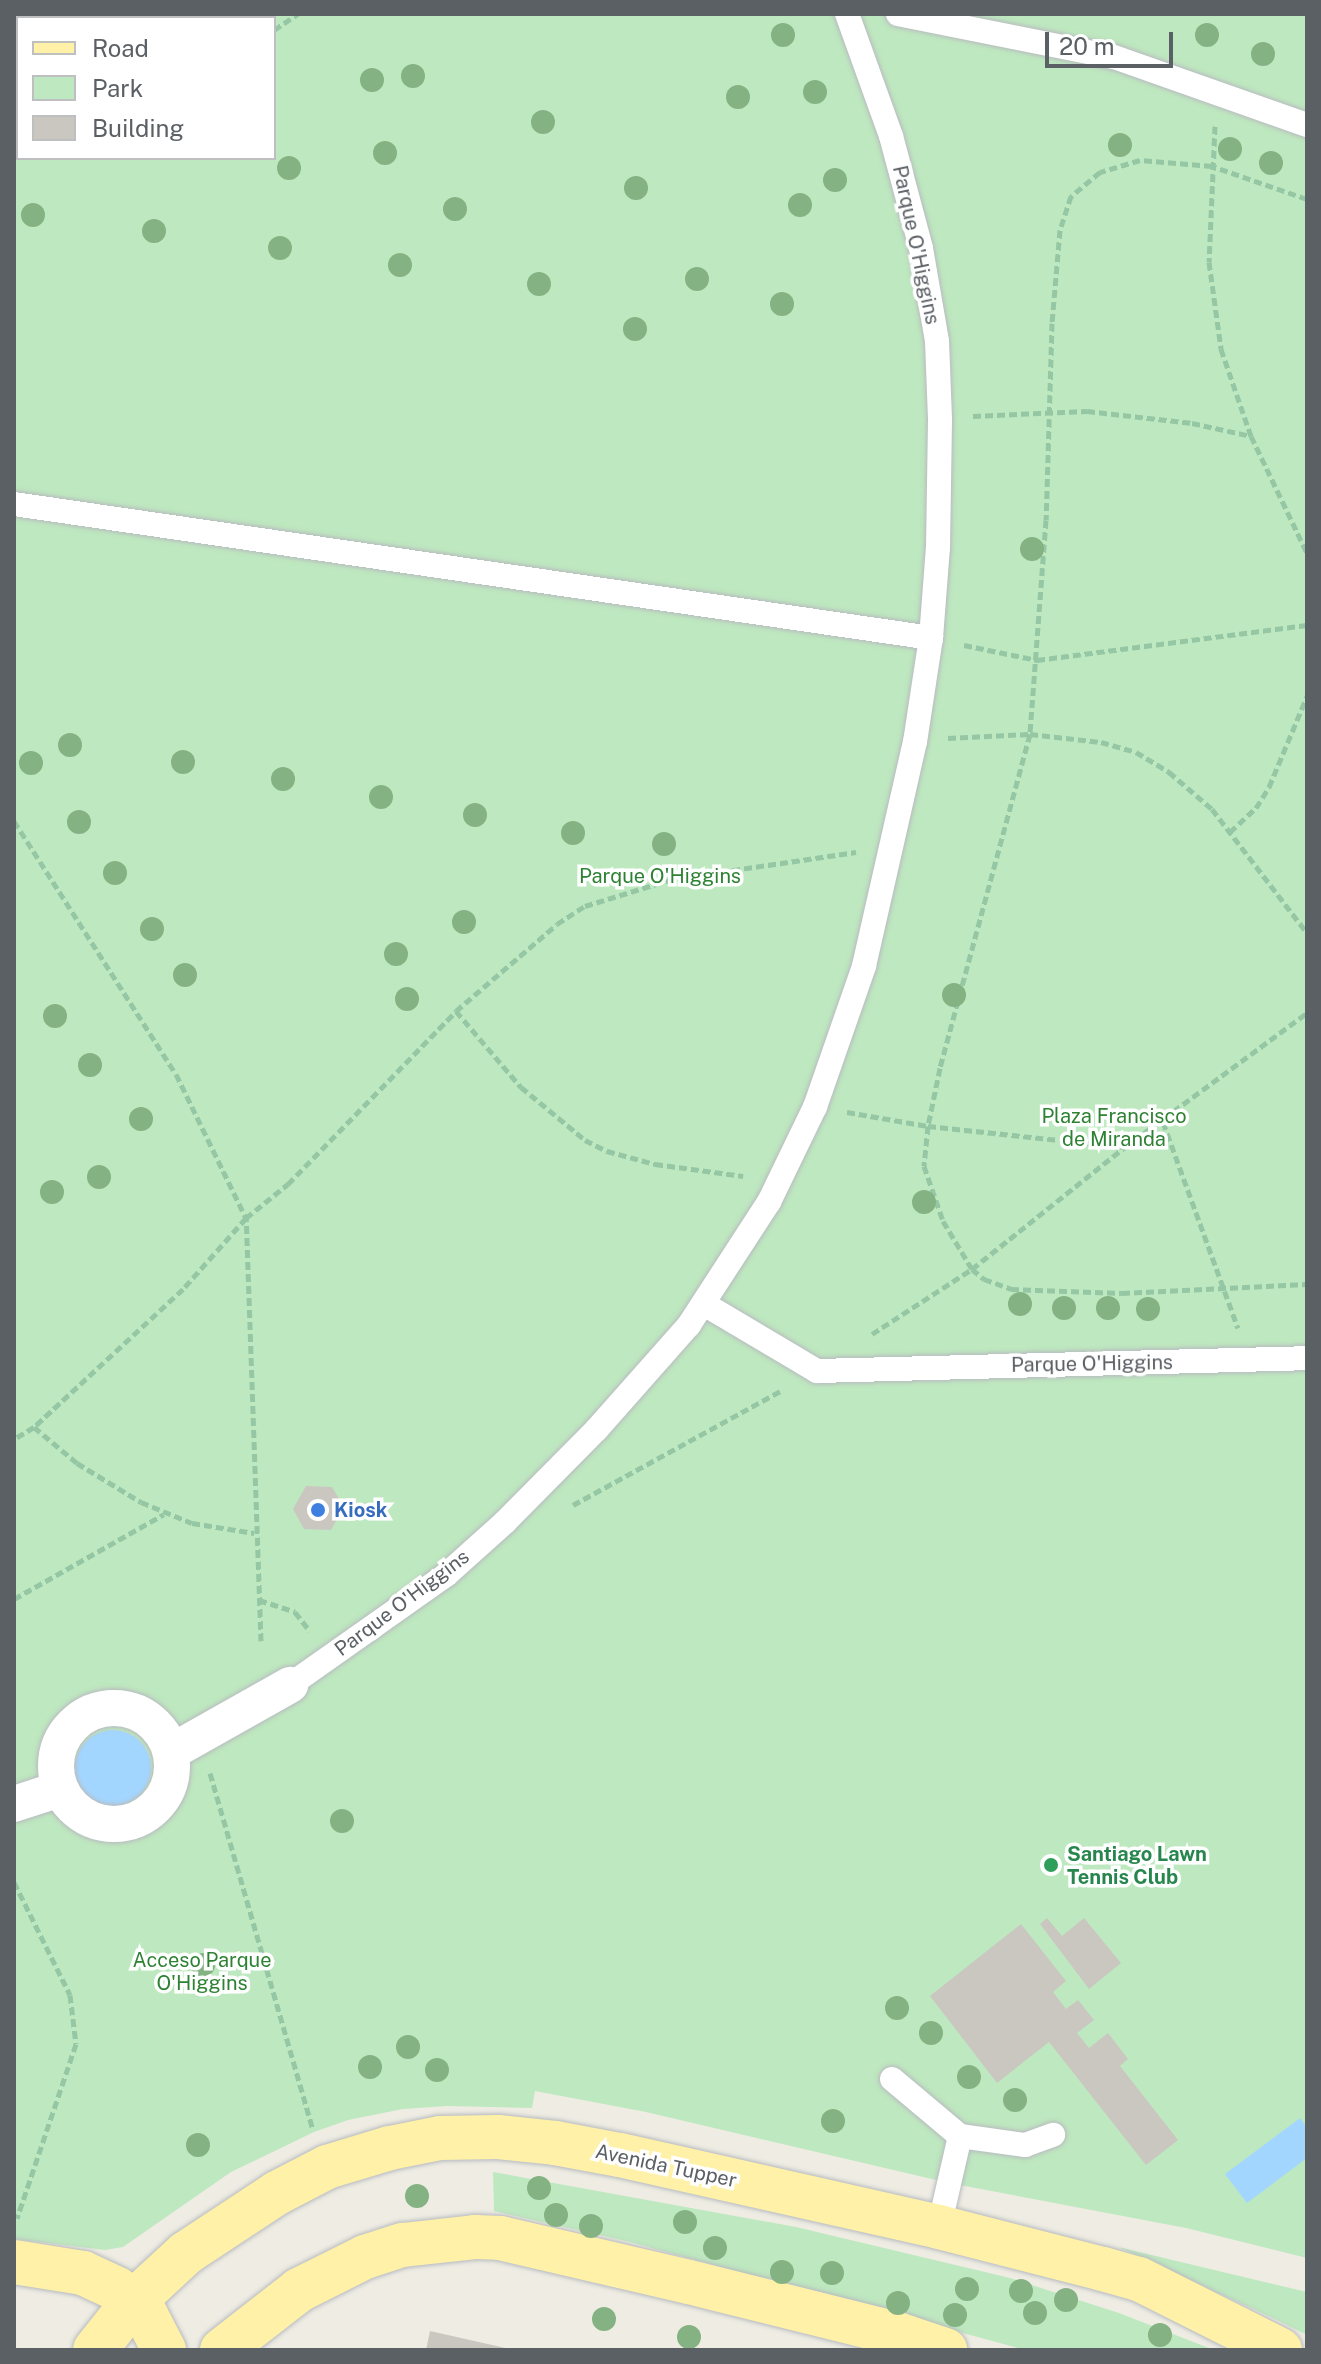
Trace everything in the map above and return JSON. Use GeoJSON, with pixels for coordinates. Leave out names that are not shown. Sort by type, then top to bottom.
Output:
{"type":"FeatureCollection","features":[{"type":"Feature","properties":{"kind":"main road","name":"Avenida Tupper"},"geometry":{"type":"LineString","coordinates":[[95,2350],[133,2302],[186,2253],[228,2222],[327,2167],[366,2154],[440,2138],[498,2137],[620,2155],[939,2227],[1139,2279],[1280,2350]]}},
{"type":"Feature","properties":{"kind":"main road"},"geometry":{"type":"LineString","coordinates":[[222,2350],[299,2290],[365,2257],[403,2245],[475,2237],[500,2238],[689,2282],[897,2334],[945,2350]]}},
{"type":"Feature","properties":{"kind":"main road"},"geometry":{"type":"LineString","coordinates":[[14,2262],[83,2273],[117,2289],[154,2325],[164,2350]]}},
{"type":"Feature","properties":{"kind":"street"},"geometry":{"type":"LineString","coordinates":[[185,1745],[165,1737],[143,1714],[111,1707],[95,1710],[81,1717],[61,1742],[56,1773],[60,1789],[80,1813],[94,1821],[109,1825],[140,1818],[164,1797],[173,1767],[185,1745],[290,1685]]}},
{"type":"Feature","properties":{"kind":"street"},"geometry":{"type":"LineString","coordinates":[[14,1804],[60,1789]]}},
{"type":"Feature","properties":{"kind":"lane","name":"Parque O'Higgins"},"geometry":{"type":"LineString","coordinates":[[290,1685],[446,1575],[505,1522],[632,1390],[704,1304],[755,1226],[815,1107],[864,966],[915,742],[931,638],[938,548],[940,419],[937,341],[921,248],[891,136],[847,14]]}},
{"type":"Feature","properties":{"kind":"lane"},"geometry":{"type":"LineString","coordinates":[[898,14],[1114,57],[1307,125]]}},
{"type":"Feature","properties":{"kind":"lane"},"geometry":{"type":"LineString","coordinates":[[14,504],[931,638]]}},
{"type":"Feature","properties":{"kind":"lane"},"geometry":{"type":"LineString","coordinates":[[704,1304],[817,1371]]}},
{"type":"Feature","properties":{"kind":"lane","name":"Parque O'Higgins"},"geometry":{"type":"LineString","coordinates":[[817,1371],[1307,1358]]}},
{"type":"Feature","properties":{"kind":"lane"},"geometry":{"type":"LineString","coordinates":[[892,2079],[960,2136],[1025,2145],[1053,2135]]}},
{"type":"Feature","properties":{"kind":"lane"},"geometry":{"type":"LineString","coordinates":[[939,2227],[960,2136]]}},
{"type":"Feature","properties":{"kind":"path"},"geometry":{"type":"LineString","coordinates":[[276,29],[298,14]]}},
{"type":"Feature","properties":{"kind":"path"},"geometry":{"type":"LineString","coordinates":[[1219,93],[1212,166],[1209,262],[1216,322],[1236,398],[1307,553]]}},
{"type":"Feature","properties":{"kind":"path"},"geometry":{"type":"LineString","coordinates":[[1307,199],[1212,166],[1140,160],[1100,172],[1071,196],[1060,230],[1052,323],[1051,410],[1030,734],[928,1126],[924,1166],[943,1221],[972,1269],[984,1279],[1011,1289],[1035,1292],[1226,1290],[1307,1284]]}},
{"type":"Feature","properties":{"kind":"path"},"geometry":{"type":"LineString","coordinates":[[940,419],[1051,410],[1130,415],[1251,436]]}},
{"type":"Feature","properties":{"kind":"path"},"geometry":{"type":"LineString","coordinates":[[931,638],[1037,660],[1307,625]]}},
{"type":"Feature","properties":{"kind":"path"},"geometry":{"type":"LineString","coordinates":[[1230,832],[1256,808],[1269,787],[1307,696]]}},
{"type":"Feature","properties":{"kind":"path"},"geometry":{"type":"LineString","coordinates":[[915,742],[1030,734],[1101,742],[1136,752],[1169,772],[1212,809],[1307,933]]}},
{"type":"Feature","properties":{"kind":"path"},"geometry":{"type":"LineString","coordinates":[[14,821],[176,1074],[246,1218],[254,1533],[261,1641]]}},
{"type":"Feature","properties":{"kind":"path"},"geometry":{"type":"LineString","coordinates":[[14,1439],[34,1427],[183,1289],[246,1218],[288,1184],[456,1011],[557,924],[585,906],[673,879],[893,846]]}},
{"type":"Feature","properties":{"kind":"path"},"geometry":{"type":"LineString","coordinates":[[456,1011],[521,1087],[566,1126],[596,1145],[655,1164],[779,1180]]}},
{"type":"Feature","properties":{"kind":"path"},"geometry":{"type":"LineString","coordinates":[[570,1507],[817,1371],[972,1269],[1125,1147],[1307,1013]]}},
{"type":"Feature","properties":{"kind":"path"},"geometry":{"type":"LineString","coordinates":[[815,1107],[928,1126],[1125,1147]]}},
{"type":"Feature","properties":{"kind":"path"},"geometry":{"type":"LineString","coordinates":[[1163,1122],[1249,1361]]}},
{"type":"Feature","properties":{"kind":"path"},"geometry":{"type":"LineString","coordinates":[[34,1427],[110,1485],[165,1514],[228,1532],[254,1533]]}},
{"type":"Feature","properties":{"kind":"path"},"geometry":{"type":"LineString","coordinates":[[14,1599],[165,1514]]}},
{"type":"Feature","properties":{"kind":"path"},"geometry":{"type":"LineString","coordinates":[[259,1600],[295,1612],[329,1657]]}},
{"type":"Feature","properties":{"kind":"path"},"geometry":{"type":"LineString","coordinates":[[185,1745],[327,2167]]}},
{"type":"Feature","properties":{"kind":"path"},"geometry":{"type":"LineString","coordinates":[[14,1882],[70,1995],[76,2044],[14,2227]]}},
{"type":"Feature","properties":{"kind":"green space","name":"Parque O'Higgins"},"geometry":{"type":"Polygon","coordinates":[[[14,14],[1307,14],[1307,2258],[1186,2228],[949,2183],[646,2112],[535,2091],[532,2108],[447,2106],[403,2109],[348,2120],[314,2132],[231,2172],[123,2247],[105,2250],[14,2239],[14,14]]]}},
{"type":"Feature","properties":{"kind":"green space"},"geometry":{"type":"Polygon","coordinates":[[[493,2172],[796,2227],[1010,2278],[1119,2313],[1214,2350],[1025,2350],[630,2242],[494,2211],[493,2172]]]}},
{"type":"Feature","properties":{"kind":"green space"},"geometry":{"type":"Polygon","coordinates":[[[1118,2247],[1307,2292],[1307,2335],[1277,2320],[1118,2247]]]}},
{"type":"Feature","properties":{"kind":"water"},"geometry":{"type":"Polygon","coordinates":[[[106,1730],[120,1730],[134,1736],[145,1747],[151,1768],[148,1783],[140,1795],[120,1806],[106,1806],[92,1800],[81,1789],[75,1775],[75,1761],[81,1747],[92,1736],[106,1730]]]}},
{"type":"Feature","properties":{"kind":"water"},"geometry":{"type":"Polygon","coordinates":[[[1300,2118],[1307,2128],[1307,2158],[1247,2203],[1225,2174],[1300,2118]]]}},
{"type":"Feature","properties":{"kind":"building"},"geometry":{"type":"Polygon","coordinates":[[[306,1486],[332,1487],[344,1507],[331,1530],[304,1529],[293,1509],[306,1486]]]}},
{"type":"Feature","properties":{"kind":"building"},"geometry":{"type":"Polygon","coordinates":[[[1047,1918],[1062,1936],[1084,1918],[1121,1963],[1089,1989],[1040,1924],[1047,1918]]]}},
{"type":"Feature","properties":{"kind":"building"},"geometry":{"type":"Polygon","coordinates":[[[1021,1924],[1066,1981],[1053,1992],[1066,2009],[1078,2000],[1094,2020],[1077,2033],[1089,2048],[1108,2033],[1128,2059],[1120,2066],[1178,2140],[1146,2165],[1049,2042],[997,2083],[930,1996],[1021,1924]]]}},
{"type":"Feature","properties":{"kind":"building"},"geometry":{"type":"Polygon","coordinates":[[[430,2331],[510,2349],[510,2350],[426,2350],[430,2331]]]}},
{"type":"Feature","properties":{"kind":"place","name":"Kiosk"},"geometry":{"type":"Point","coordinates":[318,1510]}},
{"type":"Feature","properties":{"kind":"place","name":"Santiago Lawn Tennis Club"},"geometry":{"type":"Point","coordinates":[1051,1865]}},
{"type":"Feature","properties":{"kind":"park label","name":"Plaza Francisco de Miranda"},"geometry":{"type":"Point","coordinates":[1114,1128]}},
{"type":"Feature","properties":{"kind":"park label","name":"Acceso Parque O'Higgins"},"geometry":{"type":"Point","coordinates":[202,1972]}}]}
